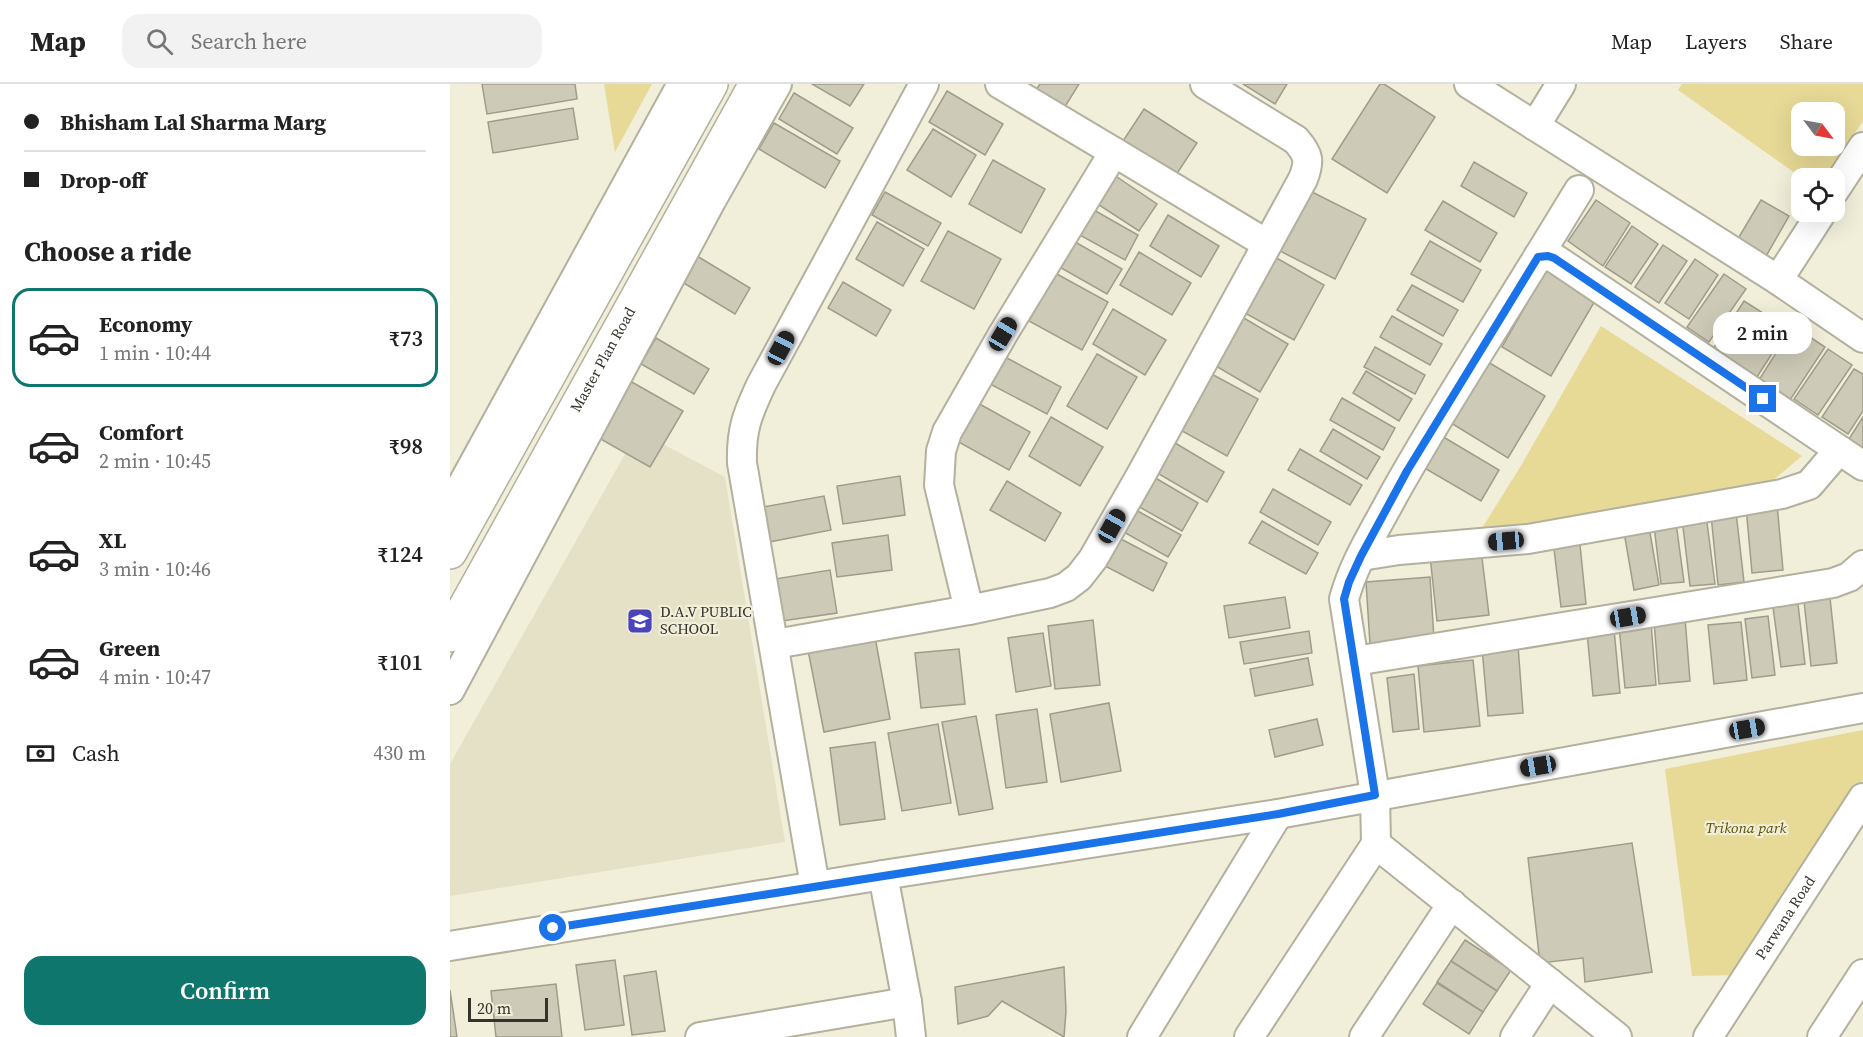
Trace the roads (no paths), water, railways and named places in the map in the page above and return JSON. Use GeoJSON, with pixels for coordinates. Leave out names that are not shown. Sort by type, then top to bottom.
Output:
{"type":"FeatureCollection","features":[{"type":"Feature","properties":{"kind":"main road"},"geometry":{"type":"LineString","coordinates":[[450,552],[711,84]]}},
{"type":"Feature","properties":{"kind":"main road","name":"Master Plan Road"},"geometry":{"type":"LineString","coordinates":[[450,635],[756,84]]}},
{"type":"Feature","properties":{"kind":"street"},"geometry":{"type":"LineString","coordinates":[[450,507],[682,84]]}},
{"type":"Feature","properties":{"kind":"street"},"geometry":{"type":"LineString","coordinates":[[450,690],[706,211],[777,84]]}},
{"type":"Feature","properties":{"kind":"street"},"geometry":{"type":"LineString","coordinates":[[815,886],[742,463],[741,440],[748,414],[821,273],[924,84]]}},
{"type":"Feature","properties":{"kind":"street"},"geometry":{"type":"LineString","coordinates":[[1000,84],[1267,244]]}},
{"type":"Feature","properties":{"kind":"street"},"geometry":{"type":"LineString","coordinates":[[775,644],[969,610],[1050,593],[1066,587],[1079,577],[1093,559],[1303,179],[1309,164],[1305,150],[1296,140],[1204,84]]}},
{"type":"Feature","properties":{"kind":"street"},"geometry":{"type":"LineString","coordinates":[[1469,84],[1778,280],[1863,338]]}},
{"type":"Feature","properties":{"kind":"street"},"geometry":{"type":"LineString","coordinates":[[1535,126],[1562,84]]}},
{"type":"Feature","properties":{"kind":"street"},"geometry":{"type":"LineString","coordinates":[[1845,174],[1863,147]]}},
{"type":"Feature","properties":{"kind":"street"},"geometry":{"type":"LineString","coordinates":[[969,610],[939,485],[941,451],[948,432],[1003,334],[1114,152]]}},
{"type":"Feature","properties":{"kind":"street"},"geometry":{"type":"LineString","coordinates":[[1249,1037],[1376,844],[1375,795],[1344,599],[1349,582],[1407,471],[1580,190]]}},
{"type":"Feature","properties":{"kind":"street"},"geometry":{"type":"LineString","coordinates":[[1778,280],[1815,222]]}},
{"type":"Feature","properties":{"kind":"street"},"geometry":{"type":"LineString","coordinates":[[1538,257],[1554,258],[1863,466]]}},
{"type":"Feature","properties":{"kind":"street"},"geometry":{"type":"LineString","coordinates":[[1361,556],[1399,550],[1528,539],[1782,494],[1809,485],[1839,450]]}},
{"type":"Feature","properties":{"kind":"street"},"geometry":{"type":"LineString","coordinates":[[1355,662],[1833,583],[1849,577],[1863,565]]}},
{"type":"Feature","properties":{"kind":"street"},"geometry":{"type":"LineString","coordinates":[[450,946],[883,875],[1278,814],[1863,708]]}},
{"type":"Feature","properties":{"kind":"street","name":"Parwana Road"},"geometry":{"type":"LineString","coordinates":[[1708,1037],[1863,798]]}},
{"type":"Feature","properties":{"kind":"street"},"geometry":{"type":"LineString","coordinates":[[1142,1037],[1278,814]]}},
{"type":"Feature","properties":{"kind":"street"},"geometry":{"type":"LineString","coordinates":[[1376,844],[1617,1037]]}},
{"type":"Feature","properties":{"kind":"street"},"geometry":{"type":"LineString","coordinates":[[883,875],[907,1002],[911,1037]]}},
{"type":"Feature","properties":{"kind":"street"},"geometry":{"type":"LineString","coordinates":[[1364,1037],[1452,904]]}},
{"type":"Feature","properties":{"kind":"street"},"geometry":{"type":"LineString","coordinates":[[1822,1037],[1863,974]]}},
{"type":"Feature","properties":{"kind":"street"},"geometry":{"type":"LineString","coordinates":[[1515,1037],[1550,983]]}},
{"type":"Feature","properties":{"kind":"street"},"geometry":{"type":"LineString","coordinates":[[699,1037],[837,1026],[907,1002]]}},
{"type":"Feature","properties":{"kind":"place","name":"D.A.V PUBLIC SCHOOL"},"geometry":{"type":"Point","coordinates":[640,621]}},
{"type":"Feature","properties":{"kind":"park label","name":"Trikona park"},"geometry":{"type":"Point","coordinates":[1746,828]}}]}
